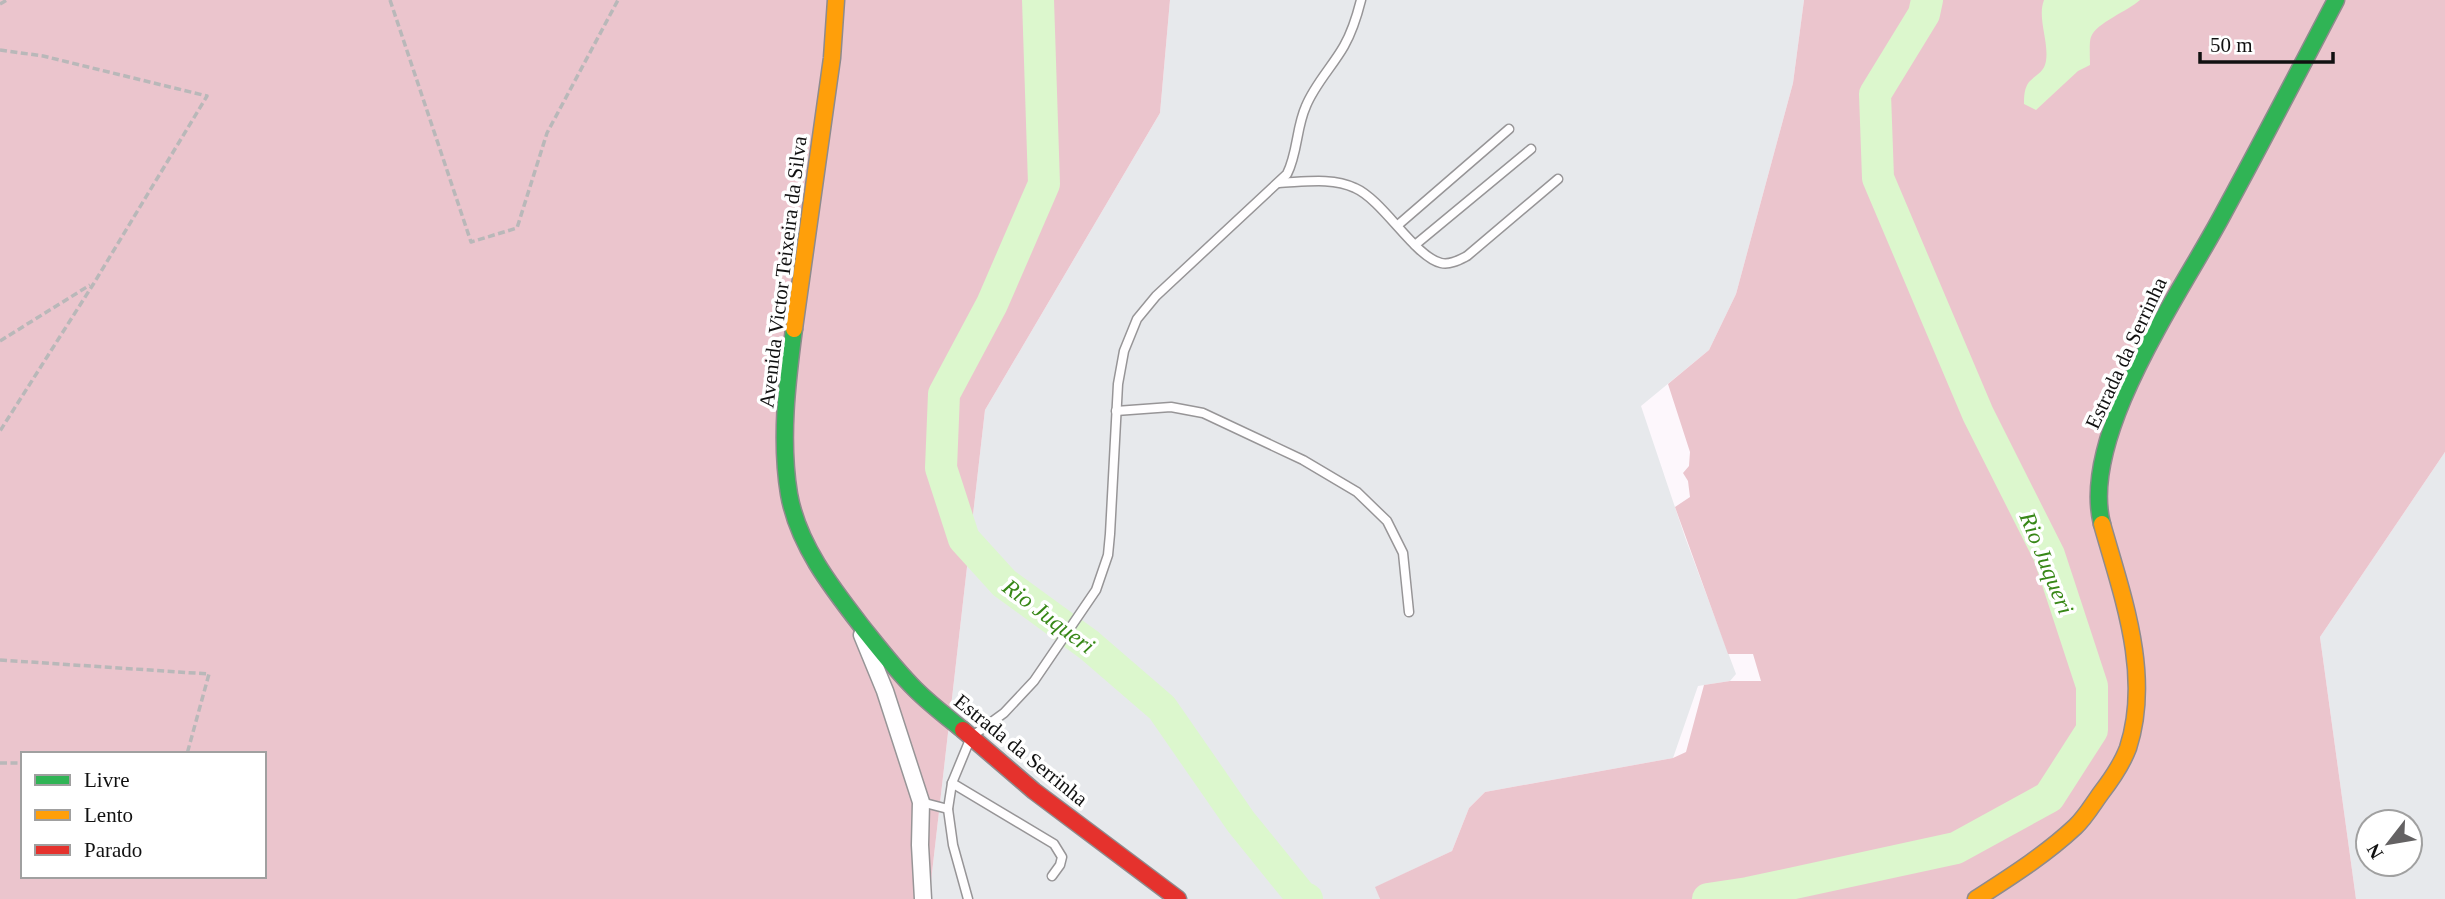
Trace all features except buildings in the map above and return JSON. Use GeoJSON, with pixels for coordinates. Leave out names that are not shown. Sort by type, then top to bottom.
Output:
{"type":"FeatureCollection","features":[{"type":"Feature","properties":{"kind":"street","name":"Avenida Victor Teixeira da Silva"},"geometry":{"type":"LineString","coordinates":[[836,0],[832,58],[788,372],[785,447],[789,495],[802,534],[825,579],[854,616]]}},
{"type":"Feature","properties":{"kind":"street","name":"Estrada da Serrinha"},"geometry":{"type":"LineString","coordinates":[[1976,899],[2025,867],[2077,826],[2109,782],[2127,750],[2136,715],[2137,670],[2122,594],[2101,519],[2099,478],[2107,440],[2167,309],[2222,215],[2336,0]]}},
{"type":"Feature","properties":{"kind":"street","name":"Estrada da Serrinha"},"geometry":{"type":"LineString","coordinates":[[854,616],[915,689],[1034,791],[1178,899]]}},
{"type":"Feature","properties":{"kind":"street"},"geometry":{"type":"LineString","coordinates":[[854,616],[885,691],[921,802],[919,845],[923,899]]}},
{"type":"Feature","properties":{"kind":"lane"},"geometry":{"type":"LineString","coordinates":[[968,899],[953,845],[948,809],[952,783],[971,737],[1018,699],[1052,656],[1096,590],[1108,555],[1118,384],[1124,351],[1137,319],[1156,296],[1279,183],[1292,164],[1301,116],[1344,46],[1362,0]]}},
{"type":"Feature","properties":{"kind":"lane"},"geometry":{"type":"LineString","coordinates":[[1398,225],[1508,130]]}},
{"type":"Feature","properties":{"kind":"lane"},"geometry":{"type":"LineString","coordinates":[[1415,245],[1531,149]]}},
{"type":"Feature","properties":{"kind":"lane"},"geometry":{"type":"LineString","coordinates":[[1279,183],[1326,180],[1357,188],[1429,258],[1443,264],[1467,256],[1559,179]]}},
{"type":"Feature","properties":{"kind":"lane"},"geometry":{"type":"LineString","coordinates":[[1116,411],[1171,407],[1203,413],[1249,432],[1357,492],[1387,521],[1403,553],[1409,612]]}},
{"type":"Feature","properties":{"kind":"lane"},"geometry":{"type":"LineString","coordinates":[[952,783],[1054,844],[1062,857],[1052,876]]}},
{"type":"Feature","properties":{"kind":"lane"},"geometry":{"type":"LineString","coordinates":[[921,802],[948,809]]}},
{"type":"Feature","properties":{"kind":"path"},"geometry":{"type":"LineString","coordinates":[[0,4],[7,0]]}},
{"type":"Feature","properties":{"kind":"path"},"geometry":{"type":"LineString","coordinates":[[390,0],[471,242],[517,228],[547,133],[618,0]]}},
{"type":"Feature","properties":{"kind":"path"},"geometry":{"type":"LineString","coordinates":[[0,50],[43,56],[206,96],[94,283],[0,430]]}},
{"type":"Feature","properties":{"kind":"path"},"geometry":{"type":"LineString","coordinates":[[0,341],[94,283]]}},
{"type":"Feature","properties":{"kind":"path"},"geometry":{"type":"LineString","coordinates":[[0,660],[209,674],[188,752]]}},
{"type":"Feature","properties":{"kind":"path"},"geometry":{"type":"LineString","coordinates":[[0,763],[21,762]]}},
{"type":"Feature","properties":{"kind":"shaded area"},"geometry":{"type":"Polygon","coordinates":[[[0,0],[1170,0],[1160,113],[985,410],[929,899],[0,899],[0,0]]]}},
{"type":"Feature","properties":{"kind":"shaded area"},"geometry":{"type":"Polygon","coordinates":[[[1170,0],[1804,0],[1793,83],[1736,294],[1709,350],[1641,406],[1685,537],[1736,674],[1730,681],[1698,686],[1673,758],[1485,792],[1469,808],[1452,851],[1376,887],[1380,899],[929,899],[985,410],[1160,113],[1170,0]]]}},
{"type":"Feature","properties":{"kind":"shaded area"},"geometry":{"type":"Polygon","coordinates":[[[1804,0],[2445,0],[2445,452],[2320,637],[2356,899],[1380,899],[1375,887],[1452,851],[1469,808],[1485,792],[1673,758],[1686,752],[1704,685],[1730,681],[1761,681],[1753,654],[1728,654],[1675,507],[1690,497],[1688,481],[1683,473],[1689,466],[1690,452],[1668,384],[1709,350],[1736,294],[1793,83],[1804,0]]]}},
{"type":"Feature","properties":{"kind":"shaded area"},"geometry":{"type":"Polygon","coordinates":[[[2044,0],[2140,0],[2094,32],[2090,42],[2090,65],[2078,71],[2036,110],[2024,104],[2024,96],[2027,84],[2041,71],[2046,61],[2042,14],[2044,0]]]}},
{"type":"Feature","properties":{"kind":"shaded area"},"geometry":{"type":"Polygon","coordinates":[[[2445,452],[2445,899],[2356,899],[2320,637],[2445,452]]]}},
{"type":"Feature","properties":{"kind":"waterway","name":"Rio Juqueri"},"geometry":{"type":"LineString","coordinates":[[1038,0],[1044,184],[992,304],[944,394],[941,468],[964,539],[1004,583],[1089,645],[1162,708],[1241,822],[1301,896],[1307,899]]}},
{"type":"Feature","properties":{"kind":"waterway","name":"Rio Juqueri"},"geometry":{"type":"LineString","coordinates":[[1708,899],[1748,893],[1956,848],[2049,797],[2092,730],[2092,686],[2049,555],[1978,414],[1878,178],[1875,94],[1924,14],[1927,0]]}},
{"type":"Feature","properties":{"kind":"traffic: fast"},"geometry":{"type":"LineString","coordinates":[[2102,524],[2099,488],[2106,449],[2120,407],[2139,364],[2224,212],[2336,0]]}},
{"type":"Feature","properties":{"kind":"traffic: fast"},"geometry":{"type":"LineString","coordinates":[[794,329],[787,390],[785,453],[789,494],[800,531],[828,581],[881,651],[921,695],[963,730]]}},
{"type":"Feature","properties":{"kind":"traffic: slow"},"geometry":{"type":"LineString","coordinates":[[794,329],[832,58],[836,0]]}},
{"type":"Feature","properties":{"kind":"traffic: slow"},"geometry":{"type":"LineString","coordinates":[[1976,899],[2039,856],[2079,823],[2112,777],[2128,748],[2135,720],[2136,663],[2132,635],[2102,524]]}},
{"type":"Feature","properties":{"kind":"traffic: jam"},"geometry":{"type":"LineString","coordinates":[[963,730],[1034,791],[1178,899]]}}]}
